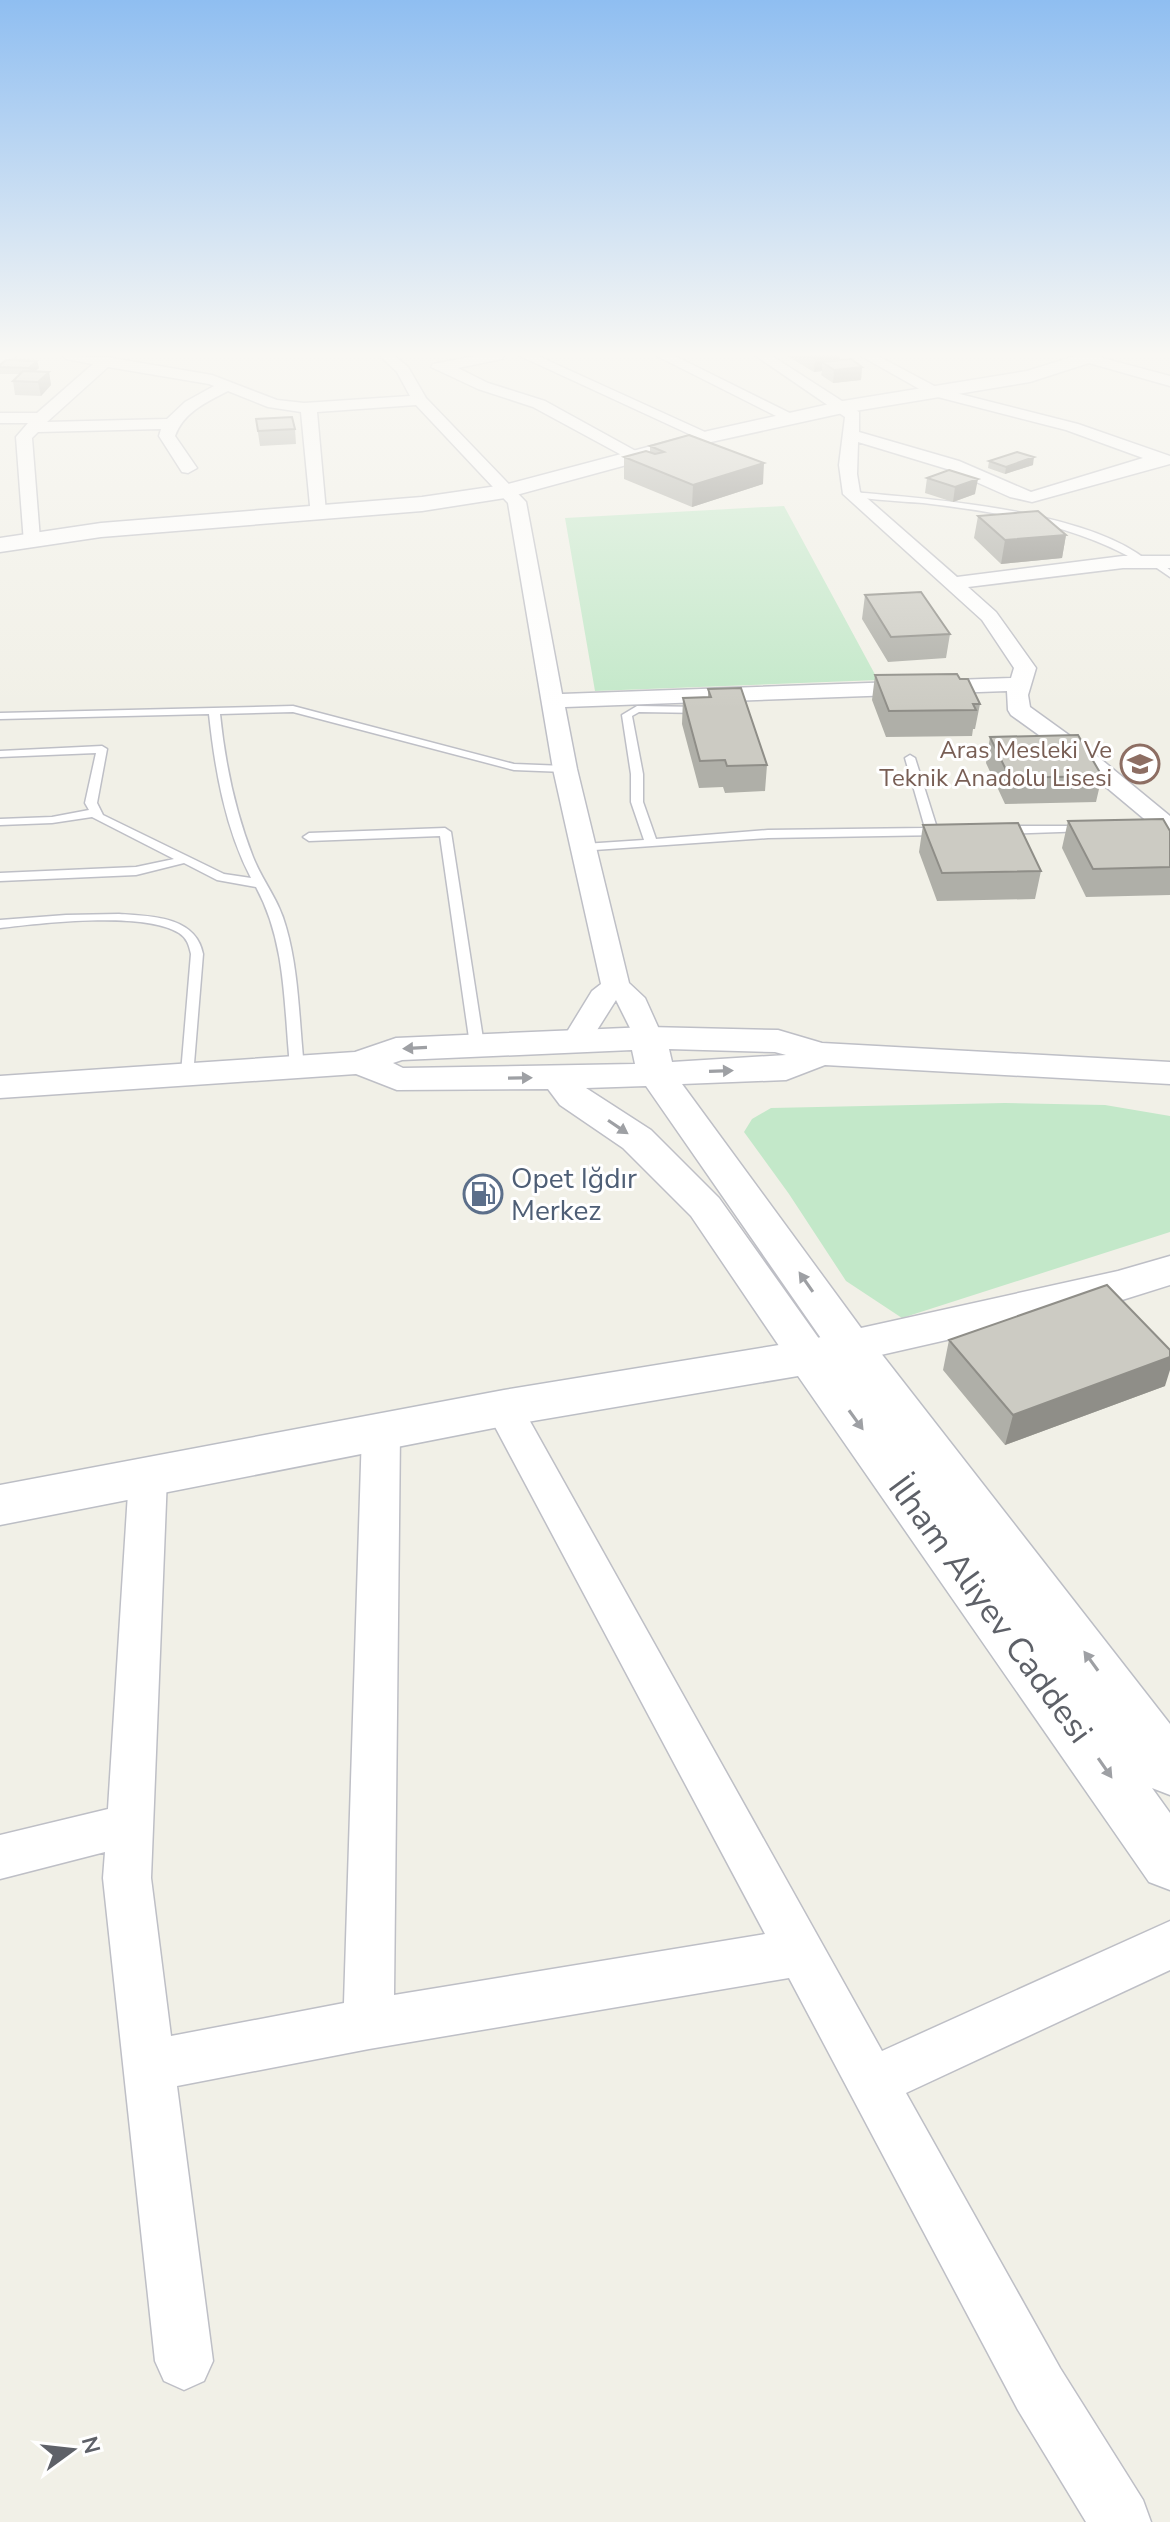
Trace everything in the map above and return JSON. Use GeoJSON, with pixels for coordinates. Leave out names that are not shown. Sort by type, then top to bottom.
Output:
{"type":"FeatureCollection","features":[{"type":"Feature","properties":{"kind":"main road"},"geometry":{"type":"LineString","coordinates":[[0,1505],[504,1408],[830,1351]]}},
{"type":"Feature","properties":{"kind":"main road","name":"İlham Aliyev Caddesi"},"geometry":{"type":"LineString","coordinates":[[830,1351],[1170,1769]]}},
{"type":"Feature","properties":{"kind":"main road","name":"İlham Aliyev Caddesi"},"geometry":{"type":"LineString","coordinates":[[830,1351],[1170,1862]]}},
{"type":"Feature","properties":{"kind":"street"},"geometry":{"type":"LineString","coordinates":[[21,474],[31,539]]}},
{"type":"Feature","properties":{"kind":"street"},"geometry":{"type":"LineString","coordinates":[[314,474],[317,512]]}},
{"type":"Feature","properties":{"kind":"street"},"geometry":{"type":"LineString","coordinates":[[489,474],[517,502],[565,769],[616,986],[631,998],[652,1056],[830,1351]]}},
{"type":"Feature","properties":{"kind":"street"},"geometry":{"type":"LineString","coordinates":[[0,545],[101,530],[422,504],[505,491],[567,474]]}},
{"type":"Feature","properties":{"kind":"street"},"geometry":{"type":"LineString","coordinates":[[848,474],[852,494],[864,507],[955,583],[989,616],[1025,668],[1017,695],[1019,710],[1170,828]]}},
{"type":"Feature","properties":{"kind":"street"},"geometry":{"type":"LineString","coordinates":[[973,474],[1032,497],[1115,474]]}},
{"type":"Feature","properties":{"kind":"street"},"geometry":{"type":"LineString","coordinates":[[955,583],[1160,565]]}},
{"type":"Feature","properties":{"kind":"street"},"geometry":{"type":"LineString","coordinates":[[552,701],[1020,684]]}},
{"type":"Feature","properties":{"kind":"street"},"geometry":{"type":"LineString","coordinates":[[559,1078],[602,997],[616,986]]}},
{"type":"Feature","properties":{"kind":"street"},"geometry":{"type":"LineString","coordinates":[[0,1087],[361,1063],[396,1049],[577,1040],[652,1056],[786,1069],[818,1054],[1168,1074]]}},
{"type":"Feature","properties":{"kind":"street"},"geometry":{"type":"LineString","coordinates":[[361,1063],[397,1079],[559,1078],[652,1056]]}},
{"type":"Feature","properties":{"kind":"street"},"geometry":{"type":"LineString","coordinates":[[559,1078],[573,1097],[637,1139],[705,1207],[830,1351]]}},
{"type":"Feature","properties":{"kind":"street"},"geometry":{"type":"LineString","coordinates":[[830,1351],[1122,1285],[1170,1270]]}},
{"type":"Feature","properties":{"kind":"street"},"geometry":{"type":"LineString","coordinates":[[504,1408],[1039,2389],[1121,2522]]}},
{"type":"Feature","properties":{"kind":"street"},"geometry":{"type":"LineString","coordinates":[[369,2024],[381,1432]]}},
{"type":"Feature","properties":{"kind":"street"},"geometry":{"type":"LineString","coordinates":[[148,1477],[127,1878],[184,2361]]}},
{"type":"Feature","properties":{"kind":"street"},"geometry":{"type":"LineString","coordinates":[[0,1857],[129,1825]]}},
{"type":"Feature","properties":{"kind":"street"},"geometry":{"type":"LineString","coordinates":[[872,2082],[1170,1945]]}},
{"type":"Feature","properties":{"kind":"street"},"geometry":{"type":"LineString","coordinates":[[149,2066],[369,2024],[801,1952]]}},
{"type":"Feature","properties":{"kind":"lane"},"geometry":{"type":"LineString","coordinates":[[852,494],[1037,519],[1114,544],[1160,565]]}},
{"type":"Feature","properties":{"kind":"lane"},"geometry":{"type":"LineString","coordinates":[[0,716],[273,707],[308,711],[514,767],[565,769]]}},
{"type":"Feature","properties":{"kind":"lane"},"geometry":{"type":"LineString","coordinates":[[651,843],[637,802],[637,774],[627,715],[637,709],[709,710]]}},
{"type":"Feature","properties":{"kind":"lane"},"geometry":{"type":"LineString","coordinates":[[214,710],[231,812],[250,865],[279,924],[285,952],[297,1067]]}},
{"type":"Feature","properties":{"kind":"lane"},"geometry":{"type":"LineString","coordinates":[[0,754],[102,749],[91,803],[94,813]]}},
{"type":"Feature","properties":{"kind":"lane"},"geometry":{"type":"LineString","coordinates":[[910,758],[932,831]]}},
{"type":"Feature","properties":{"kind":"lane"},"geometry":{"type":"LineString","coordinates":[[0,822],[94,813],[221,877],[262,884]]}},
{"type":"Feature","properties":{"kind":"lane"},"geometry":{"type":"LineString","coordinates":[[980,830],[1091,829]]}},
{"type":"Feature","properties":{"kind":"lane"},"geometry":{"type":"LineString","coordinates":[[584,848],[768,834],[948,831]]}},
{"type":"Feature","properties":{"kind":"lane"},"geometry":{"type":"LineString","coordinates":[[309,837],[445,832],[477,1045]]}},
{"type":"Feature","properties":{"kind":"lane"},"geometry":{"type":"LineString","coordinates":[[0,877],[136,871],[187,859]]}},
{"type":"Feature","properties":{"kind":"lane"},"geometry":{"type":"LineString","coordinates":[[0,924],[128,920],[161,922],[187,933],[197,954],[188,1073]]}},
{"type":"Feature","properties":{"kind":"green space"},"geometry":{"type":"Polygon","coordinates":[[[784,506],[878,680],[595,691],[565,518],[784,506]]]}},
{"type":"Feature","properties":{"kind":"green space"},"geometry":{"type":"Polygon","coordinates":[[[1005,1103],[1105,1105],[1170,1116],[1170,1232],[902,1318],[846,1281],[744,1132],[752,1119],[771,1108],[1005,1103]]]}},
{"type":"Feature","properties":{"kind":"building"},"geometry":{"type":"Polygon","coordinates":[[[665,474],[729,474],[693,485],[665,474]]]}},
{"type":"Feature","properties":{"kind":"building"},"geometry":{"type":"Polygon","coordinates":[[[939,474],[961,474],[978,479],[955,487],[927,478],[939,474]]]}},
{"type":"Feature","properties":{"kind":"building"},"geometry":{"type":"Polygon","coordinates":[[[1038,511],[1066,535],[1005,540],[978,516],[1038,511]]]}},
{"type":"Feature","properties":{"kind":"building"},"geometry":{"type":"Polygon","coordinates":[[[921,592],[950,634],[891,637],[865,595],[921,592]]]}},
{"type":"Feature","properties":{"kind":"building"},"geometry":{"type":"Polygon","coordinates":[[[957,674],[960,679],[968,679],[980,704],[973,704],[976,710],[889,711],[875,675],[957,674]]]}},
{"type":"Feature","properties":{"kind":"building"},"geometry":{"type":"Polygon","coordinates":[[[741,688],[767,765],[727,766],[725,760],[700,761],[683,698],[711,697],[708,689],[741,688]]]}},
{"type":"Feature","properties":{"kind":"building"},"geometry":{"type":"Polygon","coordinates":[[[1078,735],[1102,776],[1010,778],[990,737],[1078,735]]]}},
{"type":"Feature","properties":{"kind":"building"},"geometry":{"type":"Polygon","coordinates":[[[1163,819],[1170,831],[1170,867],[1093,869],[1068,821],[1163,819]]]}},
{"type":"Feature","properties":{"kind":"building"},"geometry":{"type":"Polygon","coordinates":[[[1018,823],[1041,871],[942,873],[923,825],[1018,823]]]}},
{"type":"Feature","properties":{"kind":"building"},"geometry":{"type":"Polygon","coordinates":[[[1107,1285],[1170,1350],[1170,1357],[1013,1415],[949,1340],[1107,1285]]]}},
{"type":"Feature","properties":{"kind":"place","name":"Aras Mesleki Ve Teknik Anadolu Lisesi"},"geometry":{"type":"Point","coordinates":[1140,764]}},
{"type":"Feature","properties":{"kind":"place","name":"Opet Iğdır Merkez"},"geometry":{"type":"Point","coordinates":[483,1194]}}]}
